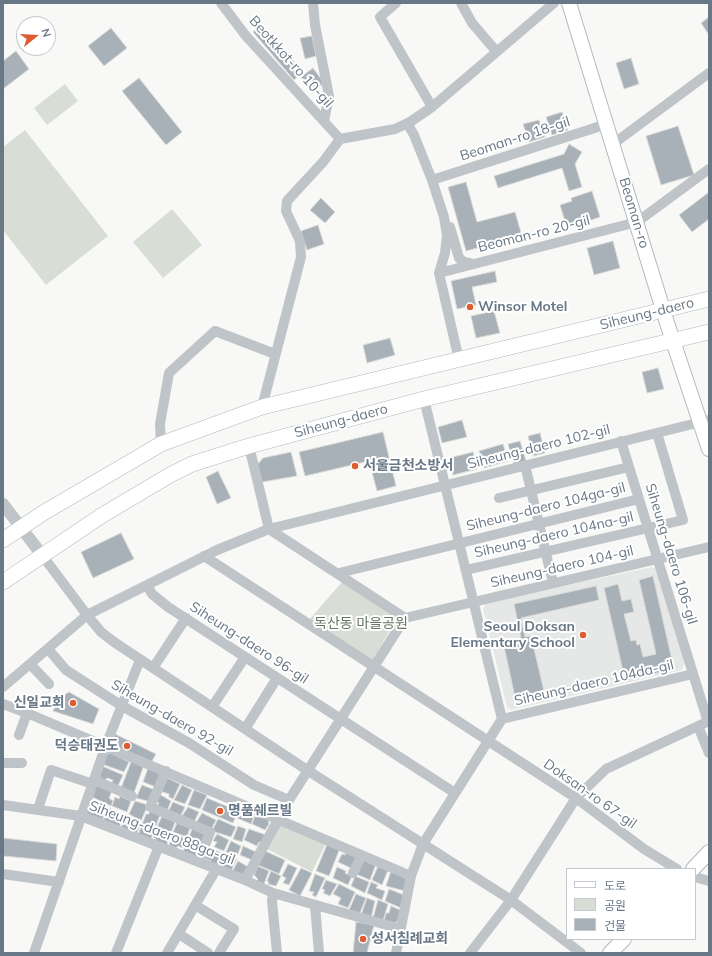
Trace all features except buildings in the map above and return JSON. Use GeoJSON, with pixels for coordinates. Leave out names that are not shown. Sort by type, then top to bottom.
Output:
{"type":"FeatureCollection","features":[{"type":"Feature","properties":{"kind":"main road","name":"Beoman-ro"},"geometry":{"type":"LineString","coordinates":[[570,3],[663,310],[704,421],[709,449]]}},
{"type":"Feature","properties":{"kind":"main road","name":"Siheung-daero"},"geometry":{"type":"LineString","coordinates":[[3,540],[21,527],[161,444],[262,407],[709,299]]}},
{"type":"Feature","properties":{"kind":"main road","name":"Siheung-daero"},"geometry":{"type":"LineString","coordinates":[[3,582],[101,516],[170,475],[192,464],[249,446],[424,400],[709,332]]}},
{"type":"Feature","properties":{"kind":"main road"},"geometry":{"type":"LineString","coordinates":[[694,868],[709,852]]}},
{"type":"Feature","properties":{"kind":"main road"},"geometry":{"type":"LineString","coordinates":[[610,953],[623,940]]}},
{"type":"Feature","properties":{"kind":"street","name":"Beotkkot-ro 10-gil"},"geometry":{"type":"LineString","coordinates":[[221,3],[246,36],[340,139]]}},
{"type":"Feature","properties":{"kind":"street"},"geometry":{"type":"LineString","coordinates":[[313,3],[315,24],[329,96],[324,121]]}},
{"type":"Feature","properties":{"kind":"street"},"geometry":{"type":"LineString","coordinates":[[396,3],[380,17],[432,107]]}},
{"type":"Feature","properties":{"kind":"street"},"geometry":{"type":"LineString","coordinates":[[461,3],[472,23],[496,51]]}},
{"type":"Feature","properties":{"kind":"street"},"geometry":{"type":"LineString","coordinates":[[262,407],[301,257],[300,240],[286,211],[287,201],[323,162],[340,139],[395,129],[407,123],[432,107],[554,3]]}},
{"type":"Feature","properties":{"kind":"street"},"geometry":{"type":"LineString","coordinates":[[613,144],[709,73]]}},
{"type":"Feature","properties":{"kind":"street"},"geometry":{"type":"LineString","coordinates":[[407,123],[414,135],[432,180],[444,218],[447,235],[445,253],[439,273],[458,360]]}},
{"type":"Feature","properties":{"kind":"street","name":"Beoman-ro 18-gil"},"geometry":{"type":"LineString","coordinates":[[432,180],[607,124]]}},
{"type":"Feature","properties":{"kind":"street"},"geometry":{"type":"LineString","coordinates":[[637,222],[709,169]]}},
{"type":"Feature","properties":{"kind":"street"},"geometry":{"type":"LineString","coordinates":[[444,218],[451,229],[459,258],[464,262],[473,264]]}},
{"type":"Feature","properties":{"kind":"street","name":"Beoman-ro 20-gil"},"geometry":{"type":"LineString","coordinates":[[439,273],[637,222]]}},
{"type":"Feature","properties":{"kind":"street"},"geometry":{"type":"LineString","coordinates":[[161,444],[160,424],[169,373],[215,331],[275,354]]}},
{"type":"Feature","properties":{"kind":"street","name":"Siheung-daero 104-gil"},"geometry":{"type":"LineString","coordinates":[[424,400],[502,719]]}},
{"type":"Feature","properties":{"kind":"street","name":"Siheung-daero 102-gil"},"geometry":{"type":"LineString","coordinates":[[269,529],[704,421]]}},
{"type":"Feature","properties":{"kind":"street","name":"Siheung-daero 104na-gil"},"geometry":{"type":"LineString","coordinates":[[466,570],[683,520],[657,433]]}},
{"type":"Feature","properties":{"kind":"street","name":"Siheung-daero 106-gil"},"geometry":{"type":"LineString","coordinates":[[621,441],[708,721]]}},
{"type":"Feature","properties":{"kind":"street"},"geometry":{"type":"LineString","coordinates":[[249,446],[269,529],[405,618]]}},
{"type":"Feature","properties":{"kind":"street"},"geometry":{"type":"LineString","coordinates":[[525,465],[553,583]]}},
{"type":"Feature","properties":{"kind":"street"},"geometry":{"type":"LineString","coordinates":[[499,498],[629,467]]}},
{"type":"Feature","properties":{"kind":"street","name":"Siheung-daero 104ga-gil"},"geometry":{"type":"LineString","coordinates":[[338,573],[639,499]]}},
{"type":"Feature","properties":{"kind":"street"},"geometry":{"type":"LineString","coordinates":[[3,504],[101,632],[140,660],[307,770],[510,900],[580,953]]}},
{"type":"Feature","properties":{"kind":"street"},"geometry":{"type":"LineString","coordinates":[[3,687],[87,615],[204,556],[269,529]]}},
{"type":"Feature","properties":{"kind":"street"},"geometry":{"type":"LineString","coordinates":[[658,559],[709,547]]}},
{"type":"Feature","properties":{"kind":"street","name":"Doksan-ro 67-gil"},"geometry":{"type":"LineString","coordinates":[[204,556],[487,742],[576,798],[644,849],[676,868]]}},
{"type":"Feature","properties":{"kind":"street","name":"Siheung-daero 104-gil"},"geometry":{"type":"LineString","coordinates":[[474,602],[658,559]]}},
{"type":"Feature","properties":{"kind":"street","name":"Siheung-daero 96-gil"},"geometry":{"type":"LineString","coordinates":[[148,585],[152,594],[186,618],[455,793]]}},
{"type":"Feature","properties":{"kind":"street"},"geometry":{"type":"LineString","coordinates":[[246,880],[307,770],[405,618],[474,602]]}},
{"type":"Feature","properties":{"kind":"street"},"geometry":{"type":"LineString","coordinates":[[153,668],[186,618]]}},
{"type":"Feature","properties":{"kind":"street","name":"Siheung-daero 92-gil"},"geometry":{"type":"LineString","coordinates":[[48,649],[66,670],[122,706],[189,743],[254,785],[289,800]]}},
{"type":"Feature","properties":{"kind":"street"},"geometry":{"type":"LineString","coordinates":[[212,707],[245,657]]}},
{"type":"Feature","properties":{"kind":"street"},"geometry":{"type":"LineString","coordinates":[[34,953],[106,746],[140,660]]}},
{"type":"Feature","properties":{"kind":"street"},"geometry":{"type":"LineString","coordinates":[[30,664],[49,684]]}},
{"type":"Feature","properties":{"kind":"street","name":"Siheung-daero 104da-gil"},"geometry":{"type":"LineString","coordinates":[[502,719],[693,674]]}},
{"type":"Feature","properties":{"kind":"street"},"geometry":{"type":"LineString","coordinates":[[245,729],[277,678]]}},
{"type":"Feature","properties":{"kind":"street"},"geometry":{"type":"LineString","coordinates":[[3,704],[27,712],[411,876]]}},
{"type":"Feature","properties":{"kind":"street"},"geometry":{"type":"LineString","coordinates":[[20,735],[27,712]]}},
{"type":"Feature","properties":{"kind":"street"},"geometry":{"type":"LineString","coordinates":[[396,953],[411,876],[423,844],[502,719]]}},
{"type":"Feature","properties":{"kind":"street"},"geometry":{"type":"LineString","coordinates":[[470,953],[510,900],[576,798],[606,769],[708,721]]}},
{"type":"Feature","properties":{"kind":"street"},"geometry":{"type":"LineString","coordinates":[[698,726],[709,753]]}},
{"type":"Feature","properties":{"kind":"street"},"geometry":{"type":"LineString","coordinates":[[3,763],[22,763]]}},
{"type":"Feature","properties":{"kind":"street","name":"Siheung-daero 88ga-gil"},"geometry":{"type":"LineString","coordinates":[[38,809],[52,770],[93,782]]}},
{"type":"Feature","properties":{"kind":"street"},"geometry":{"type":"LineString","coordinates":[[166,771],[150,807],[210,832],[199,862]]}},
{"type":"Feature","properties":{"kind":"street"},"geometry":{"type":"LineString","coordinates":[[93,782],[132,796]]}},
{"type":"Feature","properties":{"kind":"street","name":"Siheung-daero 88ga-gil"},"geometry":{"type":"LineString","coordinates":[[3,805],[82,816],[217,868],[273,893],[401,929]]}},
{"type":"Feature","properties":{"kind":"street"},"geometry":{"type":"LineString","coordinates":[[116,953],[159,846]]}},
{"type":"Feature","properties":{"kind":"street"},"geometry":{"type":"LineString","coordinates":[[353,873],[362,855]]}},
{"type":"Feature","properties":{"kind":"street"},"geometry":{"type":"LineString","coordinates":[[168,953],[217,868]]}},
{"type":"Feature","properties":{"kind":"street"},"geometry":{"type":"LineString","coordinates":[[3,874],[59,882]]}},
{"type":"Feature","properties":{"kind":"street"},"geometry":{"type":"LineString","coordinates":[[696,877],[709,881]]}},
{"type":"Feature","properties":{"kind":"street"},"geometry":{"type":"LineString","coordinates":[[273,893],[272,902],[278,953]]}},
{"type":"Feature","properties":{"kind":"street"},"geometry":{"type":"LineString","coordinates":[[195,905],[234,929],[219,953]]}},
{"type":"Feature","properties":{"kind":"street"},"geometry":{"type":"LineString","coordinates":[[315,905],[319,953]]}},
{"type":"Feature","properties":{"kind":"street"},"geometry":{"type":"LineString","coordinates":[[179,934],[208,953]]}},
{"type":"Feature","properties":{"kind":"shaded area","name":"Seoul Doksan Elementary School"},"geometry":{"type":"Polygon","coordinates":[[[652,567],[659,571],[685,661],[682,670],[511,710],[507,707],[483,609],[486,603],[652,567]]]}},
{"type":"Feature","properties":{"kind":"green space"},"geometry":{"type":"Polygon","coordinates":[[[65,84],[78,101],[47,125],[34,108],[65,84]]]}},
{"type":"Feature","properties":{"kind":"green space"},"geometry":{"type":"Polygon","coordinates":[[[25,130],[108,236],[46,285],[3,230],[3,147],[25,130]]]}},
{"type":"Feature","properties":{"kind":"green space"},"geometry":{"type":"Polygon","coordinates":[[[172,209],[202,245],[163,278],[133,242],[172,209]]]}},
{"type":"Feature","properties":{"kind":"green space","name":"독산동 마을공원"},"geometry":{"type":"Polygon","coordinates":[[[342,582],[397,618],[372,661],[309,620],[342,582]]]}},
{"type":"Feature","properties":{"kind":"green space"},"geometry":{"type":"Polygon","coordinates":[[[282,821],[327,841],[312,872],[267,849],[282,821]]]}},
{"type":"Feature","properties":{"kind":"place","name":"Winsor Motel"},"geometry":{"type":"Point","coordinates":[470,307]}},
{"type":"Feature","properties":{"kind":"place","name":"서울금천소방서"},"geometry":{"type":"Point","coordinates":[355,466]}},
{"type":"Feature","properties":{"kind":"place","name":"Seoul Doksan Elementary School"},"geometry":{"type":"Point","coordinates":[583,635]}},
{"type":"Feature","properties":{"kind":"place","name":"신일교회"},"geometry":{"type":"Point","coordinates":[73,703]}},
{"type":"Feature","properties":{"kind":"place","name":"덕승태권도"},"geometry":{"type":"Point","coordinates":[127,746]}},
{"type":"Feature","properties":{"kind":"place","name":"명품쉐르빌"},"geometry":{"type":"Point","coordinates":[220,811]}},
{"type":"Feature","properties":{"kind":"place","name":"성서침례교회"},"geometry":{"type":"Point","coordinates":[363,939]}}]}
